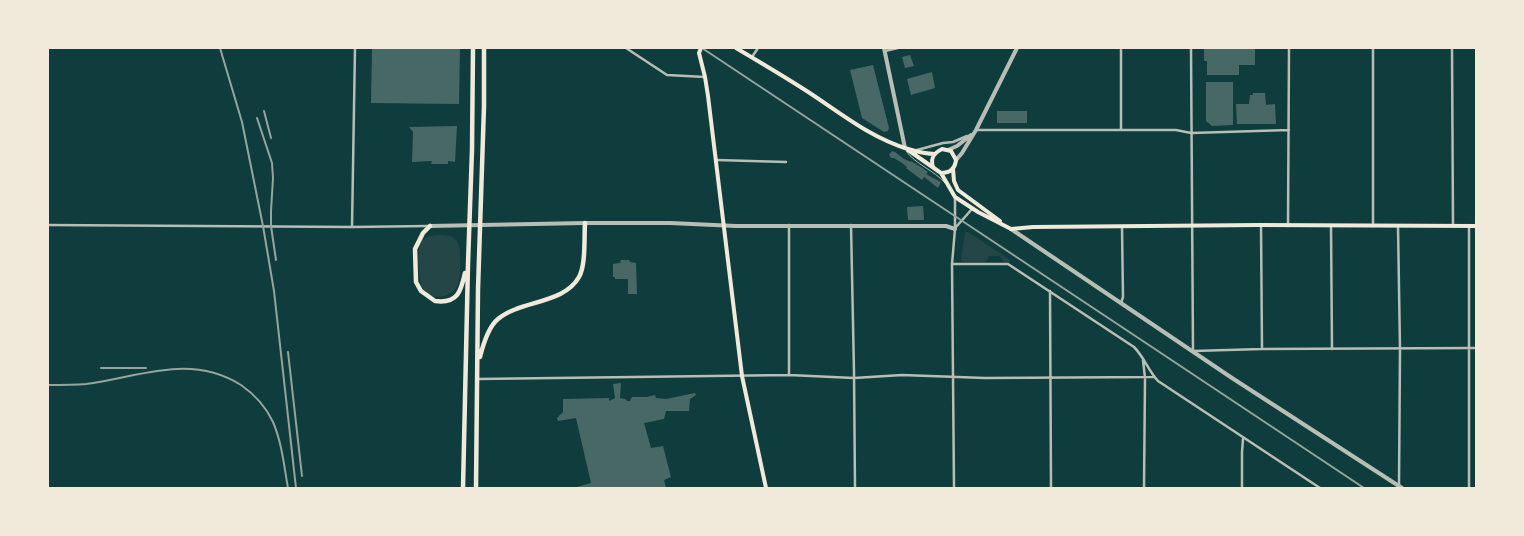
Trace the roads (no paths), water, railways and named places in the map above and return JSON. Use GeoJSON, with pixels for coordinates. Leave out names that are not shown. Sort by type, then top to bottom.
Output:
{"type":"FeatureCollection","features":[{"type":"Feature","properties":{"kind":"highway"},"geometry":{"type":"LineString","coordinates":[[462,488],[472,150],[473,48]]}},
{"type":"Feature","properties":{"kind":"highway"},"geometry":{"type":"LineString","coordinates":[[476,488],[484,48]]}},
{"type":"Feature","properties":{"kind":"highway"},"geometry":{"type":"LineString","coordinates":[[478,365],[484,340],[497,319],[516,309],[555,296],[570,288],[580,276],[584,255],[585,223]]}},
{"type":"Feature","properties":{"kind":"highway"},"geometry":{"type":"LineString","coordinates":[[430,226],[423,233],[415,249],[416,282],[421,291],[435,301],[457,297],[468,264]]}},
{"type":"Feature","properties":{"kind":"main road"},"geometry":{"type":"LineString","coordinates":[[700,48],[699,52],[706,77],[742,376],[766,488]]}},
{"type":"Feature","properties":{"kind":"main road"},"geometry":{"type":"LineString","coordinates":[[736,48],[802,88],[871,134],[904,148],[925,154],[935,154]]}},
{"type":"Feature","properties":{"kind":"main road"},"geometry":{"type":"LineString","coordinates":[[904,148],[941,173],[955,197],[1011,230],[1033,227],[1261,225],[1476,226]]}},
{"type":"Feature","properties":{"kind":"main road"},"geometry":{"type":"LineString","coordinates":[[933,167],[932,160],[935,154],[942,149],[952,153],[956,160],[953,169],[954,181],[958,190],[1011,230]]}},
{"type":"Feature","properties":{"kind":"main road"},"geometry":{"type":"LineString","coordinates":[[941,173],[953,169]]}},
{"type":"Feature","properties":{"kind":"street"},"geometry":{"type":"LineString","coordinates":[[352,227],[355,48]]}},
{"type":"Feature","properties":{"kind":"street"},"geometry":{"type":"LineString","coordinates":[[626,48],[664,74],[706,77]]}},
{"type":"Feature","properties":{"kind":"street"},"geometry":{"type":"LineString","coordinates":[[752,58],[758,48]]}},
{"type":"Feature","properties":{"kind":"street"},"geometry":{"type":"LineString","coordinates":[[898,48],[884,49],[904,148]]}},
{"type":"Feature","properties":{"kind":"street"},"geometry":{"type":"LineString","coordinates":[[956,160],[976,130],[1017,48]]}},
{"type":"Feature","properties":{"kind":"street"},"geometry":{"type":"LineString","coordinates":[[1121,48],[1121,130]]}},
{"type":"Feature","properties":{"kind":"street"},"geometry":{"type":"LineString","coordinates":[[1190,48],[1193,351]]}},
{"type":"Feature","properties":{"kind":"street"},"geometry":{"type":"LineString","coordinates":[[1288,226],[1289,48]]}},
{"type":"Feature","properties":{"kind":"street"},"geometry":{"type":"LineString","coordinates":[[1373,48],[1373,226]]}},
{"type":"Feature","properties":{"kind":"street"},"geometry":{"type":"LineString","coordinates":[[1452,48],[1452,225]]}},
{"type":"Feature","properties":{"kind":"street"},"geometry":{"type":"LineString","coordinates":[[947,150],[957,146],[976,130],[1176,130],[1191,134],[1289,130]]}},
{"type":"Feature","properties":{"kind":"street"},"geometry":{"type":"LineString","coordinates":[[914,151],[954,142],[970,135]]}},
{"type":"Feature","properties":{"kind":"street"},"geometry":{"type":"LineString","coordinates":[[716,160],[786,162]]}},
{"type":"Feature","properties":{"kind":"street"},"geometry":{"type":"LineString","coordinates":[[954,488],[952,264],[955,197]]}},
{"type":"Feature","properties":{"kind":"street"},"geometry":{"type":"LineString","coordinates":[[955,229],[972,208]]}},
{"type":"Feature","properties":{"kind":"street"},"geometry":{"type":"LineString","coordinates":[[48,226],[352,227],[670,223],[946,226],[955,229]]}},
{"type":"Feature","properties":{"kind":"street"},"geometry":{"type":"LineString","coordinates":[[789,225],[789,375]]}},
{"type":"Feature","properties":{"kind":"street"},"geometry":{"type":"LineString","coordinates":[[851,225],[855,488]]}},
{"type":"Feature","properties":{"kind":"street"},"geometry":{"type":"LineString","coordinates":[[1261,225],[1262,349]]}},
{"type":"Feature","properties":{"kind":"street"},"geometry":{"type":"LineString","coordinates":[[1331,226],[1332,349]]}},
{"type":"Feature","properties":{"kind":"street"},"geometry":{"type":"LineString","coordinates":[[1398,226],[1401,487]]}},
{"type":"Feature","properties":{"kind":"street"},"geometry":{"type":"LineString","coordinates":[[1469,226],[1469,488]]}},
{"type":"Feature","properties":{"kind":"street"},"geometry":{"type":"LineString","coordinates":[[1121,304],[1123,297],[1122,227]]}},
{"type":"Feature","properties":{"kind":"street"},"geometry":{"type":"LineString","coordinates":[[1011,230],[1401,487]]}},
{"type":"Feature","properties":{"kind":"street"},"geometry":{"type":"LineString","coordinates":[[952,264],[1008,264],[1134,347],[1158,381],[1243,439],[1320,488]]}},
{"type":"Feature","properties":{"kind":"street"},"geometry":{"type":"LineString","coordinates":[[1050,291],[1051,488]]}},
{"type":"Feature","properties":{"kind":"street"},"geometry":{"type":"LineString","coordinates":[[1193,351],[1476,348]]}},
{"type":"Feature","properties":{"kind":"street"},"geometry":{"type":"LineString","coordinates":[[1142,357],[1145,378],[1144,488]]}},
{"type":"Feature","properties":{"kind":"street"},"geometry":{"type":"LineString","coordinates":[[477,379],[789,375],[854,378],[902,375],[953,378],[1154,377]]}},
{"type":"Feature","properties":{"kind":"street"},"geometry":{"type":"LineString","coordinates":[[1242,488],[1243,439]]}},
{"type":"Feature","properties":{"kind":"lane"},"geometry":{"type":"LineString","coordinates":[[904,148],[911,157],[939,177],[949,187]]}},
{"type":"Feature","properties":{"kind":"railway"},"geometry":{"type":"LineString","coordinates":[[220,48],[242,122],[263,226],[274,291],[296,488]]}},
{"type":"Feature","properties":{"kind":"railway"},"geometry":{"type":"LineString","coordinates":[[702,48],[1364,488]]}},
{"type":"Feature","properties":{"kind":"railway"},"geometry":{"type":"LineString","coordinates":[[264,111],[271,138]]}},
{"type":"Feature","properties":{"kind":"railway"},"geometry":{"type":"LineString","coordinates":[[257,118],[272,163],[271,226],[276,260]]}},
{"type":"Feature","properties":{"kind":"railway"},"geometry":{"type":"LineString","coordinates":[[288,352],[302,476]]}},
{"type":"Feature","properties":{"kind":"railway"},"geometry":{"type":"LineString","coordinates":[[101,368],[146,368]]}},
{"type":"Feature","properties":{"kind":"railway"},"geometry":{"type":"LineString","coordinates":[[48,385],[86,384],[165,370],[203,370],[222,375],[250,392],[270,416],[281,446],[288,488]]}}]}
